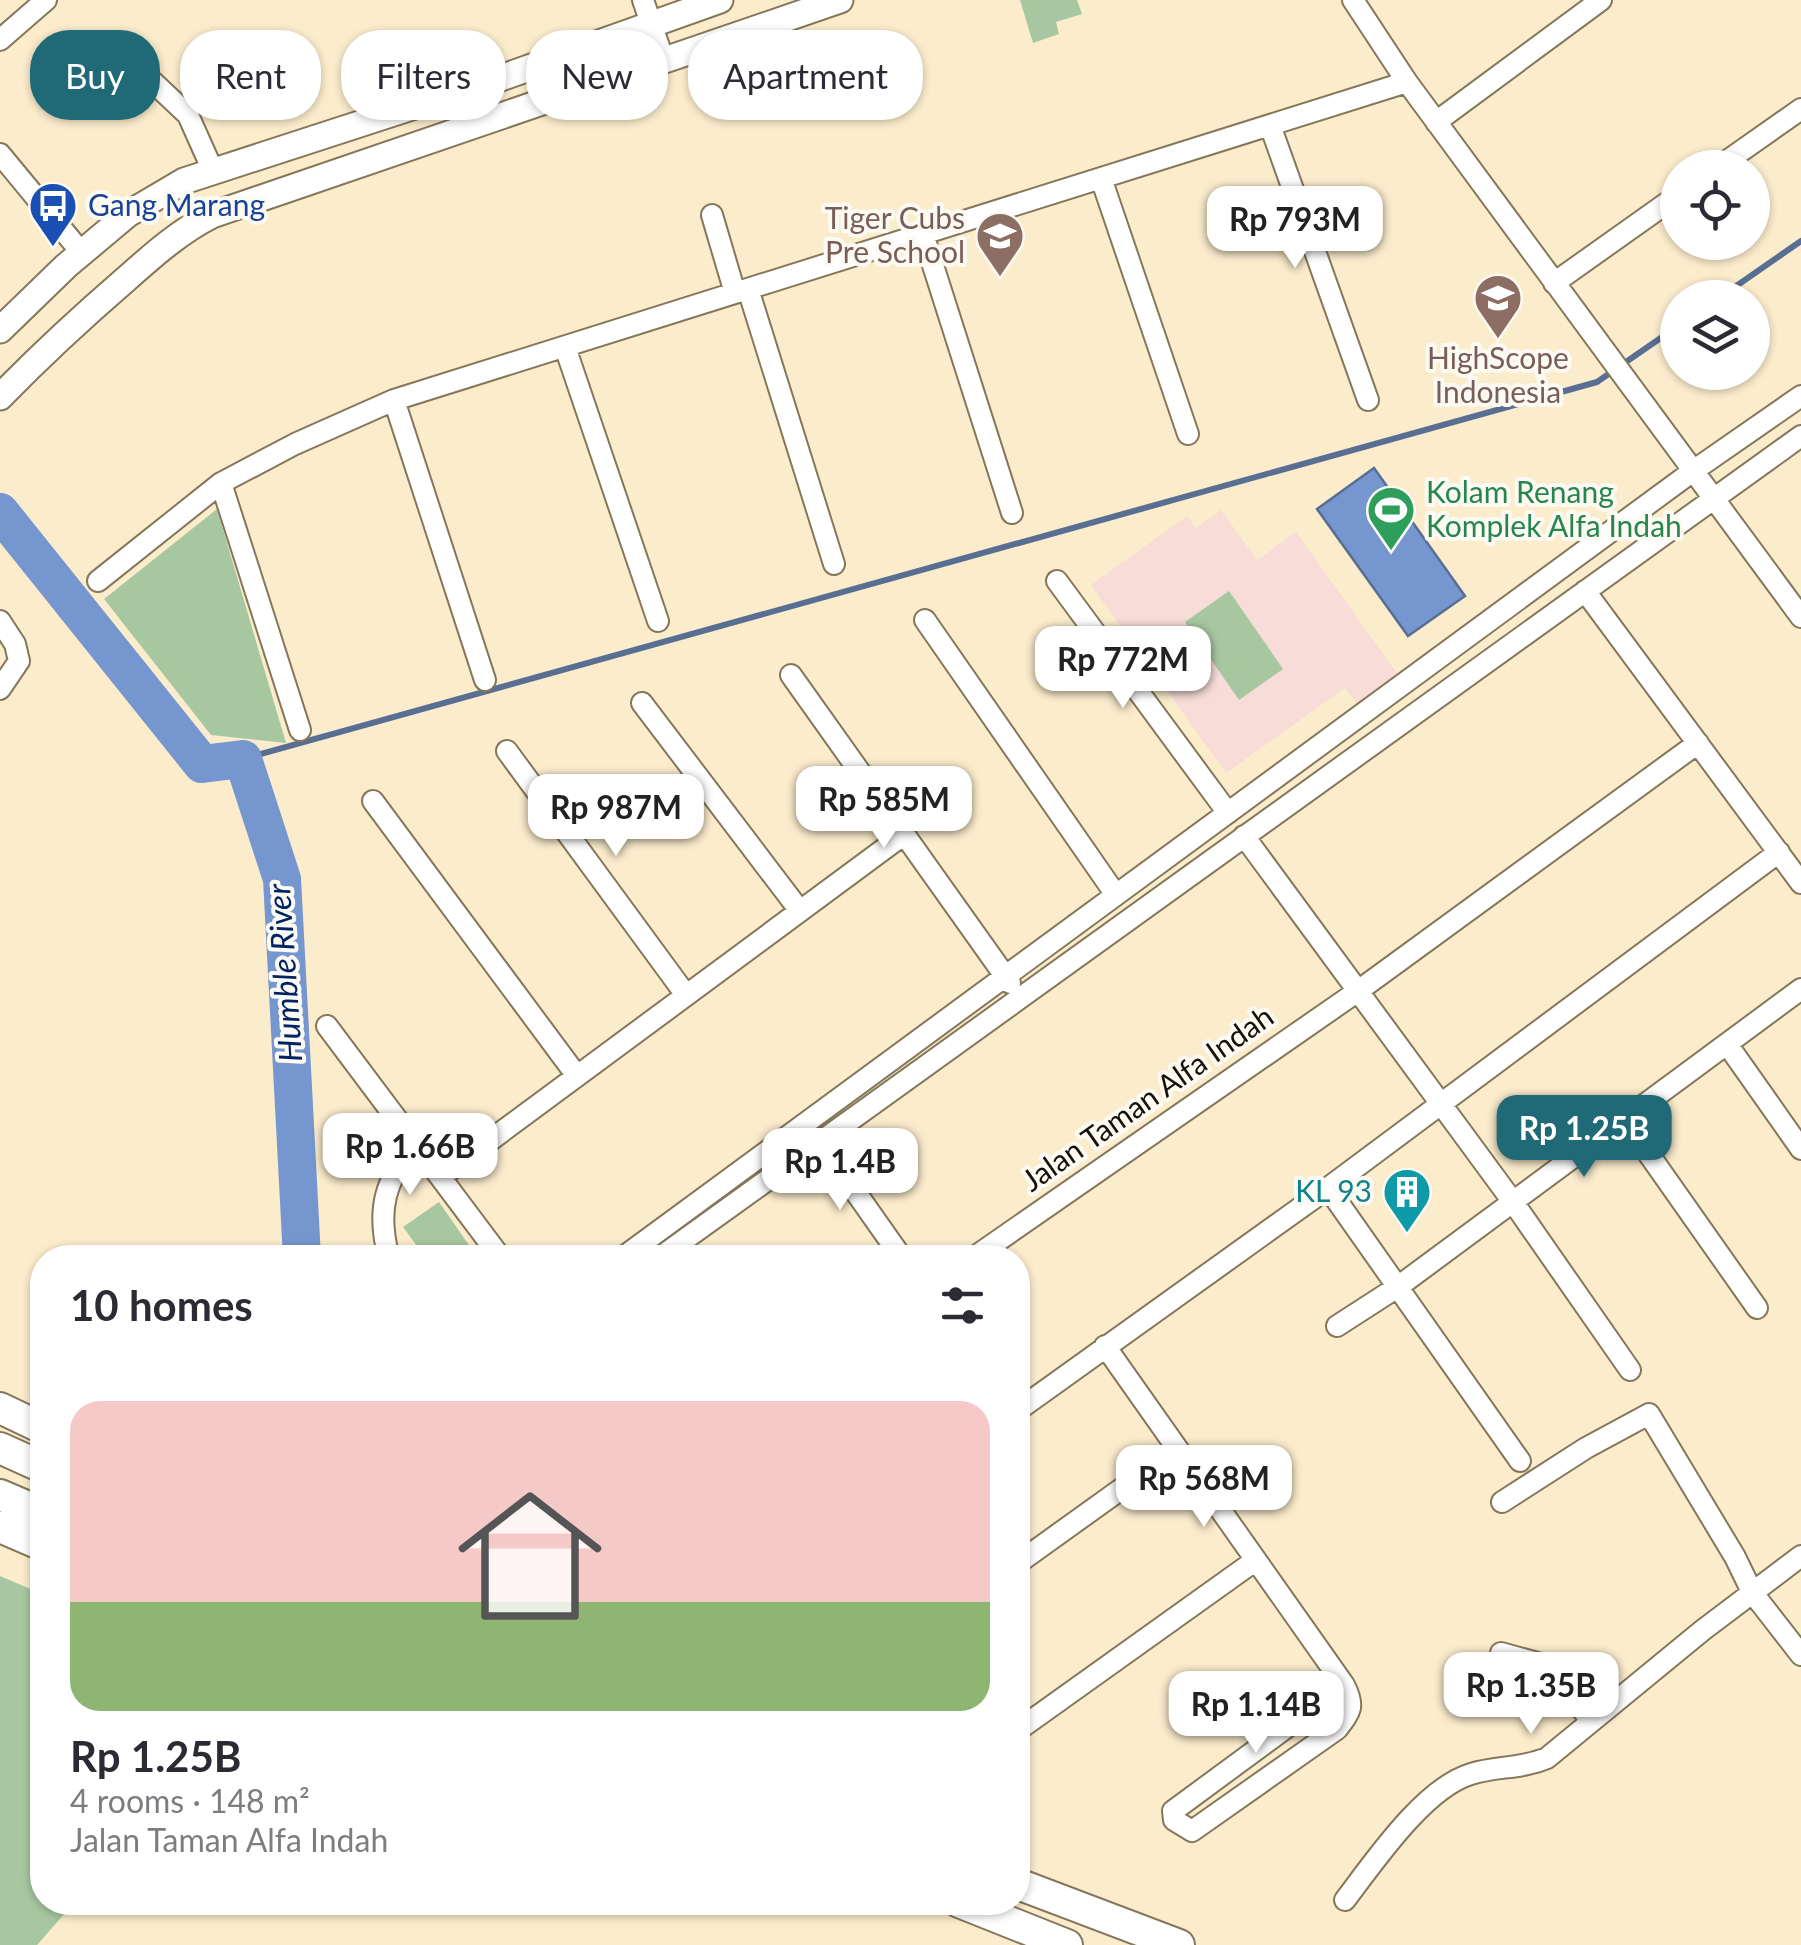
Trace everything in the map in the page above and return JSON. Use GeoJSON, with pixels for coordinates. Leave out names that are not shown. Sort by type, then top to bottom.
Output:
{"type":"FeatureCollection","features":[{"type":"Feature","properties":{"kind":"highway"},"geometry":{"type":"LineString","coordinates":[[0,1408],[30,1422]]}},
{"type":"Feature","properties":{"kind":"highway"},"geometry":{"type":"LineString","coordinates":[[0,1448],[30,1462]]}},
{"type":"Feature","properties":{"kind":"highway"},"geometry":{"type":"LineString","coordinates":[[0,1495],[30,1508]]}},
{"type":"Feature","properties":{"kind":"highway"},"geometry":{"type":"LineString","coordinates":[[0,1527],[30,1540]]}},
{"type":"Feature","properties":{"kind":"highway"},"geometry":{"type":"LineString","coordinates":[[1030,1873],[1064,1904]]}},
{"type":"Feature","properties":{"kind":"highway"},"geometry":{"type":"LineString","coordinates":[[1030,1889],[1179,1945]]}},
{"type":"Feature","properties":{"kind":"highway"},"geometry":{"type":"LineString","coordinates":[[992,1915],[1067,1945]]}},
{"type":"Feature","properties":{"kind":"main road"},"geometry":{"type":"LineString","coordinates":[[0,330],[80,252],[128,214],[184,181],[495,80],[720,0]]}},
{"type":"Feature","properties":{"kind":"main road"},"geometry":{"type":"LineString","coordinates":[[668,59],[835,1]]}},
{"type":"Feature","properties":{"kind":"main road"},"geometry":{"type":"LineString","coordinates":[[0,397],[64,332],[194,224],[241,204],[526,107]]}},
{"type":"Feature","properties":{"kind":"street"},"geometry":{"type":"LineString","coordinates":[[642,0],[653,30]]}},
{"type":"Feature","properties":{"kind":"street"},"geometry":{"type":"LineString","coordinates":[[1353,0],[1436,122],[1801,617]]}},
{"type":"Feature","properties":{"kind":"street"},"geometry":{"type":"LineString","coordinates":[[1436,122],[1601,0]]}},
{"type":"Feature","properties":{"kind":"street"},"geometry":{"type":"LineString","coordinates":[[0,40],[33,4]]}},
{"type":"Feature","properties":{"kind":"street"},"geometry":{"type":"LineString","coordinates":[[98,581],[221,483],[295,444],[394,400],[1407,82]]}},
{"type":"Feature","properties":{"kind":"street"},"geometry":{"type":"LineString","coordinates":[[160,90],[188,116],[212,172]]}},
{"type":"Feature","properties":{"kind":"street"},"geometry":{"type":"LineString","coordinates":[[1742,150],[1801,108]]}},
{"type":"Feature","properties":{"kind":"street"},"geometry":{"type":"LineString","coordinates":[[1270,125],[1368,400]]}},
{"type":"Feature","properties":{"kind":"street"},"geometry":{"type":"LineString","coordinates":[[0,154],[80,252]]}},
{"type":"Feature","properties":{"kind":"street"},"geometry":{"type":"LineString","coordinates":[[1102,178],[1188,434]]}},
{"type":"Feature","properties":{"kind":"street"},"geometry":{"type":"LineString","coordinates":[[1554,282],[1660,208]]}},
{"type":"Feature","properties":{"kind":"street"},"geometry":{"type":"LineString","coordinates":[[712,215],[742,291],[834,564]]}},
{"type":"Feature","properties":{"kind":"street"},"geometry":{"type":"LineString","coordinates":[[923,234],[1012,513]]}},
{"type":"Feature","properties":{"kind":"street"},"geometry":{"type":"LineString","coordinates":[[565,347],[658,621]]}},
{"type":"Feature","properties":{"kind":"street"},"geometry":{"type":"LineString","coordinates":[[640,1245],[1693,471],[1801,396]]}},
{"type":"Feature","properties":{"kind":"street"},"geometry":{"type":"LineString","coordinates":[[394,400],[485,680]]}},
{"type":"Feature","properties":{"kind":"street"},"geometry":{"type":"LineString","coordinates":[[676,1245],[1801,436]]}},
{"type":"Feature","properties":{"kind":"street"},"geometry":{"type":"LineString","coordinates":[[221,483],[300,730]]}},
{"type":"Feature","properties":{"kind":"street"},"geometry":{"type":"LineString","coordinates":[[1057,582],[1228,813]]}},
{"type":"Feature","properties":{"kind":"street"},"geometry":{"type":"LineString","coordinates":[[1585,591],[1801,882]]}},
{"type":"Feature","properties":{"kind":"street"},"geometry":{"type":"LineString","coordinates":[[925,620],[1116,896]]}},
{"type":"Feature","properties":{"kind":"street"},"geometry":{"type":"LineString","coordinates":[[0,621],[15,644],[19,660],[0,689]]}},
{"type":"Feature","properties":{"kind":"street"},"geometry":{"type":"LineString","coordinates":[[791,675],[1020,996]]}},
{"type":"Feature","properties":{"kind":"street"},"geometry":{"type":"LineString","coordinates":[[642,703],[800,911]]}},
{"type":"Feature","properties":{"kind":"street","name":"Jalan Taman Alfa Indah"},"geometry":{"type":"LineString","coordinates":[[991,1245],[1358,990],[1698,743]]}},
{"type":"Feature","properties":{"kind":"street"},"geometry":{"type":"LineString","coordinates":[[507,751],[686,996]]}},
{"type":"Feature","properties":{"kind":"street"},"geometry":{"type":"LineString","coordinates":[[373,801],[577,1076]]}},
{"type":"Feature","properties":{"kind":"street"},"geometry":{"type":"LineString","coordinates":[[442,1176],[903,835]]}},
{"type":"Feature","properties":{"kind":"street"},"geometry":{"type":"LineString","coordinates":[[1244,836],[1513,1202],[1630,1370]]}},
{"type":"Feature","properties":{"kind":"street"},"geometry":{"type":"LineString","coordinates":[[1030,1401],[1328,1188],[1779,852]]}},
{"type":"Feature","properties":{"kind":"street"},"geometry":{"type":"LineString","coordinates":[[1336,1326],[1399,1286],[1801,989]]}},
{"type":"Feature","properties":{"kind":"street"},"geometry":{"type":"LineString","coordinates":[[328,1026],[492,1245]]}},
{"type":"Feature","properties":{"kind":"street"},"geometry":{"type":"LineString","coordinates":[[1727,1044],[1801,1149]]}},
{"type":"Feature","properties":{"kind":"street"},"geometry":{"type":"LineString","coordinates":[[1624,1118],[1757,1308]]}},
{"type":"Feature","properties":{"kind":"street"},"geometry":{"type":"LineString","coordinates":[[386,1245],[380,1223],[384,1197],[391,1176],[414,1140]]}},
{"type":"Feature","properties":{"kind":"street"},"geometry":{"type":"LineString","coordinates":[[820,1140],[893,1245]]}},
{"type":"Feature","properties":{"kind":"street"},"geometry":{"type":"LineString","coordinates":[[1328,1188],[1520,1461]]}},
{"type":"Feature","properties":{"kind":"street"},"geometry":{"type":"LineString","coordinates":[[1105,1346],[1344,1685],[1352,1700],[1353,1709],[1337,1729],[1192,1831],[1174,1820],[1173,1810],[1344,1685]]}},
{"type":"Feature","properties":{"kind":"street"},"geometry":{"type":"LineString","coordinates":[[1502,1502],[1586,1448],[1649,1414],[1752,1592],[1801,1654]]}},
{"type":"Feature","properties":{"kind":"street"},"geometry":{"type":"LineString","coordinates":[[1030,1554],[1177,1450]]}},
{"type":"Feature","properties":{"kind":"street"},"geometry":{"type":"LineString","coordinates":[[1345,1900],[1417,1813],[1455,1780],[1473,1772],[1530,1766],[1547,1758],[1801,1556]]}},
{"type":"Feature","properties":{"kind":"street"},"geometry":{"type":"LineString","coordinates":[[1030,1721],[1256,1560]]}},
{"type":"Feature","properties":{"kind":"street"},"geometry":{"type":"LineString","coordinates":[[1501,1653],[1545,1665],[1591,1720]]}},
{"type":"Feature","properties":{"kind":"shaded area"},"geometry":{"type":"Polygon","coordinates":[[[1221,510],[1257,560],[1296,532],[1398,675],[1357,704],[1345,688],[1226,773],[1091,585],[1187,516],[1196,528],[1221,510]]]}},
{"type":"Feature","properties":{"kind":"green space"},"geometry":{"type":"Polygon","coordinates":[[[1020,0],[1077,0],[1082,14],[1056,22],[1059,34],[1033,43],[1020,0]]]}},
{"type":"Feature","properties":{"kind":"green space"},"geometry":{"type":"Polygon","coordinates":[[[217,509],[286,743],[211,735],[104,599],[217,509]]]}},
{"type":"Feature","properties":{"kind":"green space"},"geometry":{"type":"Polygon","coordinates":[[[1229,591],[1283,669],[1239,700],[1185,622],[1229,591]]]}},
{"type":"Feature","properties":{"kind":"green space"},"geometry":{"type":"Polygon","coordinates":[[[439,1202],[469,1245],[416,1245],[403,1227],[439,1202]]]}},
{"type":"Feature","properties":{"kind":"green space"},"geometry":{"type":"Polygon","coordinates":[[[0,1576],[30,1589],[30,1915],[63,1915],[37,1945],[0,1945],[0,1576]]]}},
{"type":"Feature","properties":{"kind":"water","name":"Kolam Renang Komplek Alfa Indah"},"geometry":{"type":"Polygon","coordinates":[[[1374,468],[1465,596],[1408,636],[1317,509],[1374,468]]]}},
{"type":"Feature","properties":{"kind":"waterway"},"geometry":{"type":"LineString","coordinates":[[1745,280],[1801,241]]}},
{"type":"Feature","properties":{"kind":"waterway"},"geometry":{"type":"LineString","coordinates":[[243,759],[1597,382],[1660,338]]}},
{"type":"Feature","properties":{"kind":"waterway","name":"Humble River"},"geometry":{"type":"LineString","coordinates":[[0,512],[202,764],[243,759],[282,879],[301,1245]]}},
{"type":"Feature","properties":{"kind":"place","name":"Gang Marang"},"geometry":{"type":"Point","coordinates":[53,248]}},
{"type":"Feature","properties":{"kind":"place","name":"Tiger Cubs Pre School"},"geometry":{"type":"Point","coordinates":[1000,278]}},
{"type":"Feature","properties":{"kind":"place","name":"HighScope Indonesia"},"geometry":{"type":"Point","coordinates":[1498,340]}},
{"type":"Feature","properties":{"kind":"place","name":"Kolam Renang Komplek Alfa Indah"},"geometry":{"type":"Point","coordinates":[1391,552]}},
{"type":"Feature","properties":{"kind":"place","name":"KL 93"},"geometry":{"type":"Point","coordinates":[1407,1234]}}]}
